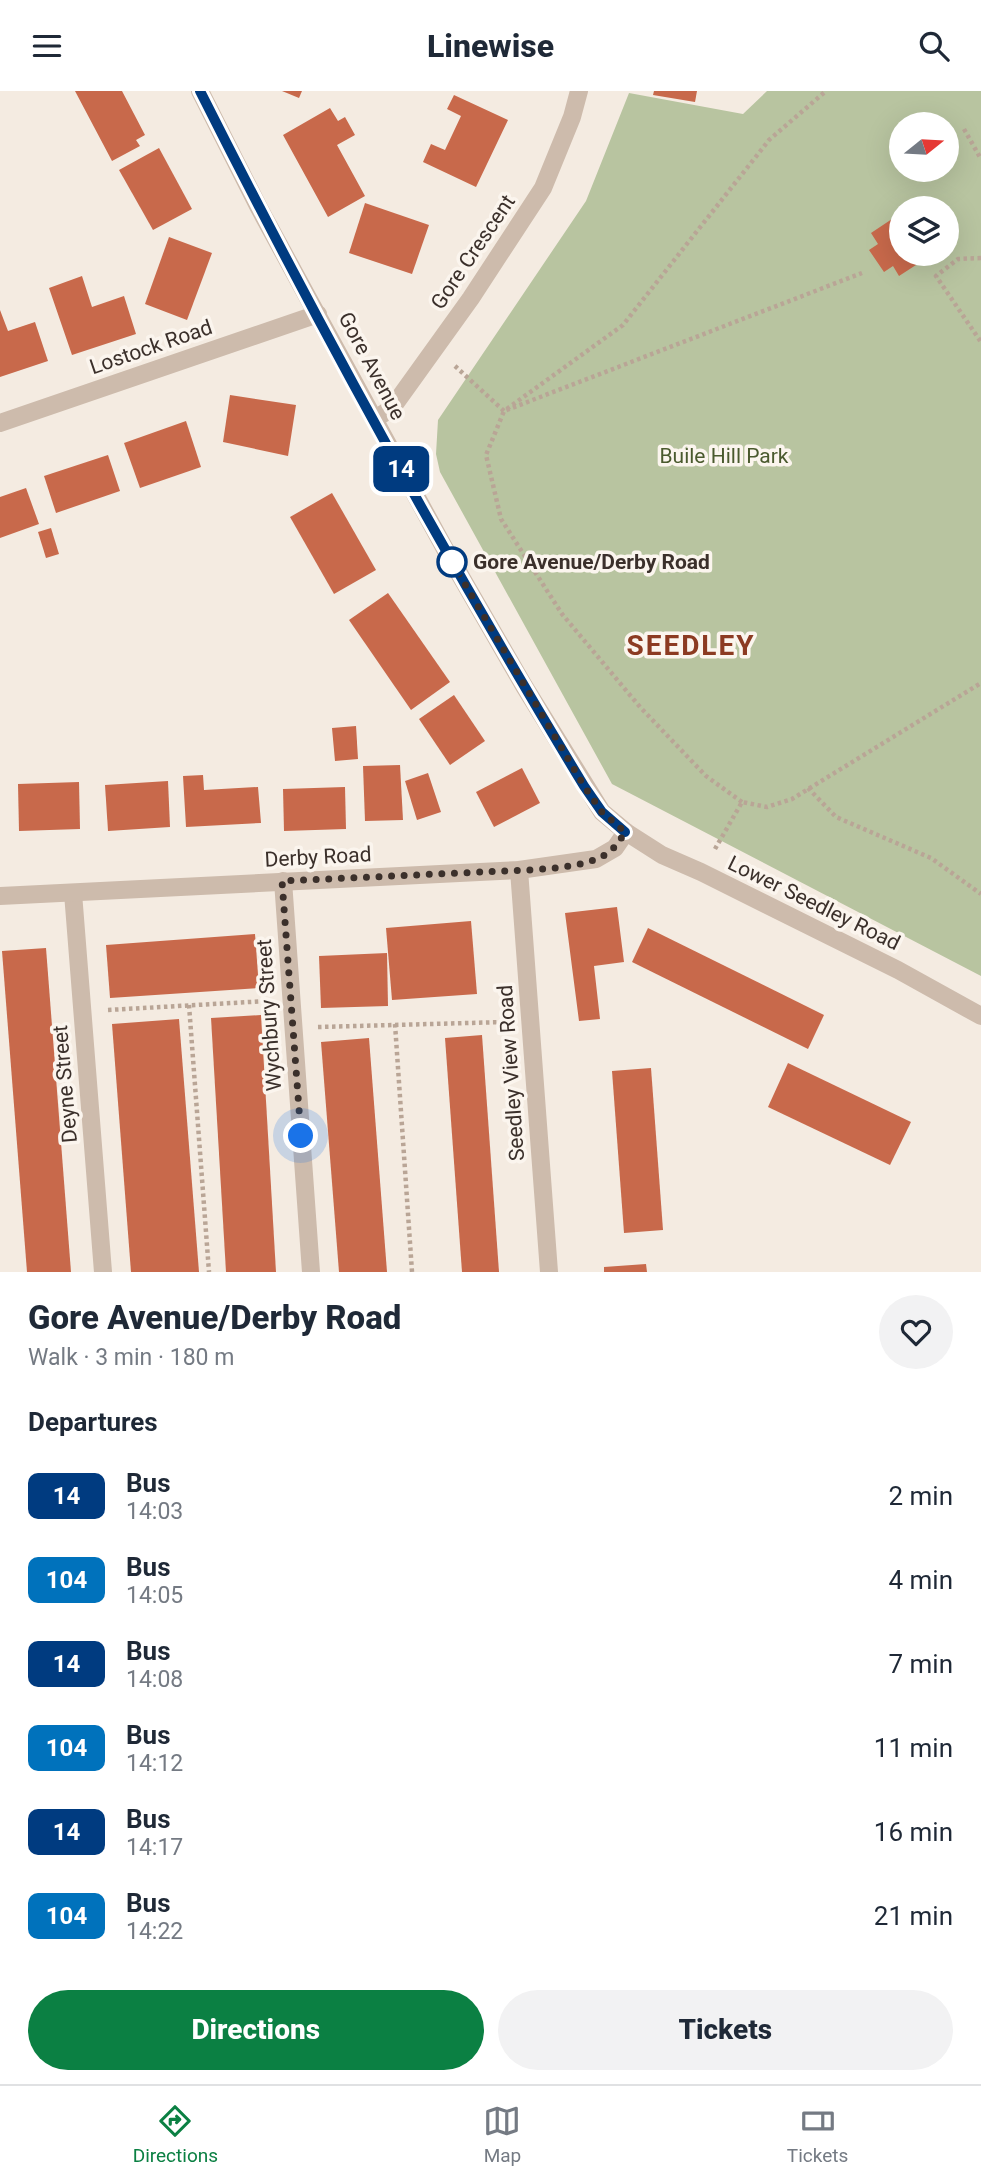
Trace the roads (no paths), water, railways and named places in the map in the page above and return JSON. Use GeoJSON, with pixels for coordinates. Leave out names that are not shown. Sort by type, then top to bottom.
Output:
{"type":"FeatureCollection","features":[{"type":"Feature","properties":{"kind":"street","name":"Gore Avenue"},"geometry":{"type":"LineString","coordinates":[[200,91],[259,208],[445,549],[584,786],[602,812],[625,832]]}},
{"type":"Feature","properties":{"kind":"street","name":"Gore Crescent"},"geometry":{"type":"LineString","coordinates":[[375,419],[392,408],[471,298],[543,188],[572,117],[579,91]]}},
{"type":"Feature","properties":{"kind":"street","name":"Lostock Road"},"geometry":{"type":"LineString","coordinates":[[0,423],[318,314]]}},
{"type":"Feature","properties":{"kind":"street","name":"Derby Road"},"geometry":{"type":"LineString","coordinates":[[0,896],[519,870],[596,859],[615,848],[625,832]]}},
{"type":"Feature","properties":{"kind":"street","name":"Lower Seedley Road"},"geometry":{"type":"LineString","coordinates":[[625,832],[662,855],[898,970],[981,1016]]}},
{"type":"Feature","properties":{"kind":"street","name":"Seedley View Road"},"geometry":{"type":"LineString","coordinates":[[519,870],[549,1272]]}},
{"type":"Feature","properties":{"kind":"street","name":"Wychbury Street"},"geometry":{"type":"LineString","coordinates":[[282,881],[311,1272]]}},
{"type":"Feature","properties":{"kind":"street","name":"Deyne Street"},"geometry":{"type":"LineString","coordinates":[[73,893],[103,1272]]}},
{"type":"Feature","properties":{"kind":"place","name":"Gore Avenue/Derby Road"},"geometry":{"type":"Point","coordinates":[452,562]}},
{"type":"Feature","properties":{"kind":"district","name":"SEEDLEY"},"geometry":{"type":"Point","coordinates":[691,645]}},
{"type":"Feature","properties":{"kind":"park label","name":"Buile Hill Park"},"geometry":{"type":"Point","coordinates":[724,456]}}]}
